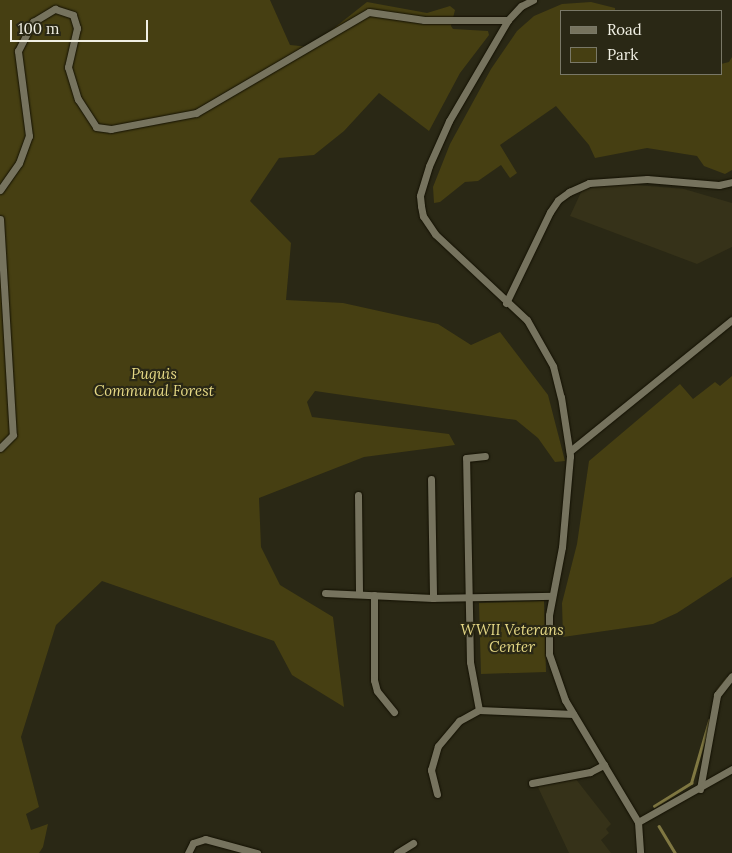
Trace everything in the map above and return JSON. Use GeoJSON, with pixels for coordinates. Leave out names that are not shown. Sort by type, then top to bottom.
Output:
{"type":"FeatureCollection","features":[{"type":"Feature","properties":{"kind":"street"},"geometry":{"type":"LineString","coordinates":[[533,0],[523,3],[508,20],[449,121],[429,166],[420,196],[423,216],[435,234],[506,303],[527,320],[553,366],[570,451],[563,539],[552,596],[549,654],[554,674],[573,714],[638,822],[640,853]]}},
{"type":"Feature","properties":{"kind":"street"},"geometry":{"type":"LineString","coordinates":[[0,190],[19,163],[29,136],[18,51],[33,22],[55,9],[73,15],[77,28],[68,67],[78,98],[96,127],[111,129],[196,113],[369,12],[424,20],[508,20]]}},
{"type":"Feature","properties":{"kind":"street"},"geometry":{"type":"LineString","coordinates":[[506,303],[550,212],[558,200],[569,192],[589,183],[647,179],[719,184],[732,182]]}},
{"type":"Feature","properties":{"kind":"street"},"geometry":{"type":"LineString","coordinates":[[0,219],[13,435],[0,448]]}},
{"type":"Feature","properties":{"kind":"street"},"geometry":{"type":"LineString","coordinates":[[570,451],[732,320]]}},
{"type":"Feature","properties":{"kind":"street"},"geometry":{"type":"LineString","coordinates":[[480,710],[470,662],[466,458],[485,456]]}},
{"type":"Feature","properties":{"kind":"street"},"geometry":{"type":"LineString","coordinates":[[431,479],[433,598]]}},
{"type":"Feature","properties":{"kind":"street"},"geometry":{"type":"LineString","coordinates":[[358,495],[359,594]]}},
{"type":"Feature","properties":{"kind":"street"},"geometry":{"type":"LineString","coordinates":[[325,594],[433,598],[468,595],[552,596]]}},
{"type":"Feature","properties":{"kind":"street"},"geometry":{"type":"LineString","coordinates":[[374,595],[374,680],[377,691],[394,712]]}},
{"type":"Feature","properties":{"kind":"street"},"geometry":{"type":"LineString","coordinates":[[700,790],[717,695],[732,676]]}},
{"type":"Feature","properties":{"kind":"street"},"geometry":{"type":"LineString","coordinates":[[437,794],[431,770],[438,746],[459,721],[480,710],[573,714]]}},
{"type":"Feature","properties":{"kind":"street"},"geometry":{"type":"LineString","coordinates":[[532,783],[590,772],[604,765]]}},
{"type":"Feature","properties":{"kind":"street"},"geometry":{"type":"LineString","coordinates":[[638,822],[700,790],[732,769]]}},
{"type":"Feature","properties":{"kind":"street"},"geometry":{"type":"LineString","coordinates":[[188,853],[193,843],[205,839],[258,853]]}},
{"type":"Feature","properties":{"kind":"street"},"geometry":{"type":"LineString","coordinates":[[397,853],[413,842]]}},
{"type":"Feature","properties":{"kind":"shaded area"},"geometry":{"type":"Polygon","coordinates":[[[625,184],[684,189],[732,203],[732,247],[697,264],[570,216],[583,188],[625,184]]]}},
{"type":"Feature","properties":{"kind":"shaded area"},"geometry":{"type":"Polygon","coordinates":[[[575,778],[611,824],[606,829],[609,833],[601,840],[611,853],[569,853],[537,785],[575,778]]]}},
{"type":"Feature","properties":{"kind":"green space","name":"Puguis Communal Forest"},"geometry":{"type":"Polygon","coordinates":[[[0,0],[270,0],[290,45],[310,47],[367,2],[427,13],[450,6],[455,10],[451,26],[453,29],[488,31],[489,35],[460,73],[429,131],[379,93],[344,131],[314,155],[279,158],[250,201],[291,243],[286,300],[343,303],[438,324],[471,345],[500,332],[548,395],[565,461],[555,462],[538,438],[516,420],[315,391],[307,402],[312,417],[449,434],[455,445],[364,457],[259,498],[261,547],[280,585],[333,617],[344,707],[292,675],[274,641],[102,581],[56,625],[21,737],[39,807],[26,814],[31,830],[48,824],[43,847],[39,853],[0,853],[0,0]]]}},
{"type":"Feature","properties":{"kind":"green space"},"geometry":{"type":"Polygon","coordinates":[[[591,2],[615,8],[615,10],[560,10],[560,75],[722,75],[722,64],[729,62],[732,57],[732,170],[725,174],[704,166],[697,156],[647,148],[595,158],[589,145],[556,106],[500,145],[517,173],[510,178],[501,165],[478,181],[465,182],[440,202],[434,203],[433,187],[450,144],[491,69],[517,31],[534,16],[562,4],[591,2]]]}},
{"type":"Feature","properties":{"kind":"green space"},"geometry":{"type":"Polygon","coordinates":[[[732,376],[732,577],[677,613],[653,624],[563,637],[562,603],[577,544],[589,461],[680,384],[693,399],[715,382],[720,386],[732,376]]]}},
{"type":"Feature","properties":{"kind":"green space","name":"WWII Veterans Center"},"geometry":{"type":"Polygon","coordinates":[[[544,601],[546,672],[481,674],[479,603],[544,601]]]}},
{"type":"Feature","properties":{"kind":"waterway"},"geometry":{"type":"LineString","coordinates":[[717,691],[727,678]]}},
{"type":"Feature","properties":{"kind":"waterway"},"geometry":{"type":"LineString","coordinates":[[654,806],[691,783],[709,721]]}},
{"type":"Feature","properties":{"kind":"waterway"},"geometry":{"type":"LineString","coordinates":[[659,826],[675,853]]}}]}
